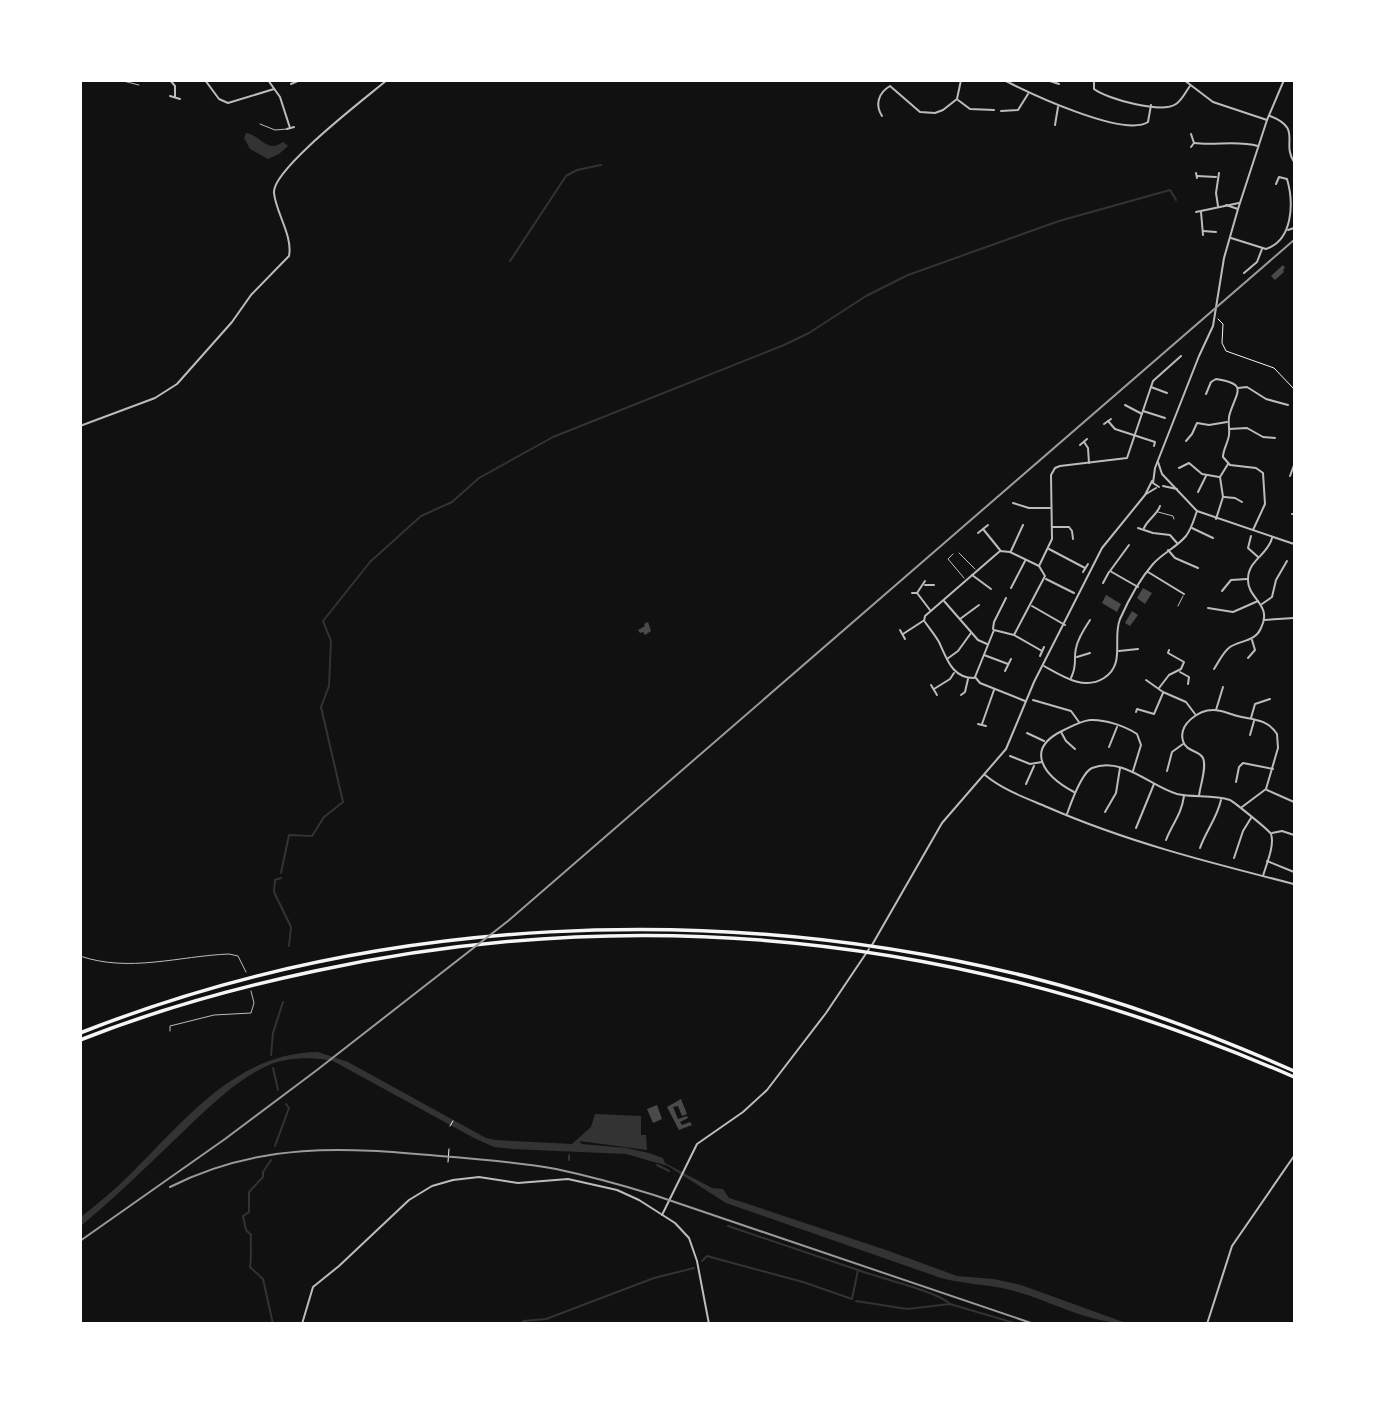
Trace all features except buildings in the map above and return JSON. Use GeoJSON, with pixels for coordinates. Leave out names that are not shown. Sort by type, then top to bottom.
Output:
{"type":"FeatureCollection","features":[{"type":"Feature","properties":{"kind":"highway"},"geometry":{"type":"LineString","coordinates":[[80,1033],[253,978],[348,955],[504,935],[659,929],[725,931],[864,944],[982,967],[1103,998],[1207,1034],[1294,1071]]}},
{"type":"Feature","properties":{"kind":"highway"},"geometry":{"type":"LineString","coordinates":[[80,1040],[255,984],[362,961],[464,946],[583,936],[722,937],[849,949],[921,960],[1031,984],[1117,1009],[1211,1042],[1294,1077]]}},
{"type":"Feature","properties":{"kind":"street"},"geometry":{"type":"LineString","coordinates":[[170,80],[175,86],[175,97]]}},
{"type":"Feature","properties":{"kind":"street"},"geometry":{"type":"LineString","coordinates":[[205,80],[219,99],[228,103],[274,89]]}},
{"type":"Feature","properties":{"kind":"street"},"geometry":{"type":"LineString","coordinates":[[268,80],[282,101],[290,128]]}},
{"type":"Feature","properties":{"kind":"street"},"geometry":{"type":"LineString","coordinates":[[80,426],[167,392],[188,373],[232,322],[251,295],[289,256],[289,246],[274,195],[277,180],[315,141],[387,80]]}},
{"type":"Feature","properties":{"kind":"street"},"geometry":{"type":"LineString","coordinates":[[890,86],[891,80]]}},
{"type":"Feature","properties":{"kind":"street"},"geometry":{"type":"LineString","coordinates":[[890,86],[920,112],[927,113],[943,110],[957,99],[961,80]]}},
{"type":"Feature","properties":{"kind":"street"},"geometry":{"type":"LineString","coordinates":[[1004,80],[1059,106],[1139,126],[1148,122],[1151,105]]}},
{"type":"Feature","properties":{"kind":"street"},"geometry":{"type":"LineString","coordinates":[[1047,80],[1057,83]]}},
{"type":"Feature","properties":{"kind":"street"},"geometry":{"type":"LineString","coordinates":[[1094,80],[1094,89],[1106,96],[1127,102],[1167,107],[1176,104],[1190,86]]}},
{"type":"Feature","properties":{"kind":"street"},"geometry":{"type":"LineString","coordinates":[[1184,80],[1213,102],[1267,120]]}},
{"type":"Feature","properties":{"kind":"street"},"geometry":{"type":"LineString","coordinates":[[662,1215],[699,1141],[743,1112],[778,1078],[860,963],[942,823],[1006,749],[1043,666],[1106,541],[1145,495],[1152,481],[1215,318],[1238,209],[1267,120],[1284,80]]}},
{"type":"Feature","properties":{"kind":"street"},"geometry":{"type":"LineString","coordinates":[[291,83],[298,81]]}},
{"type":"Feature","properties":{"kind":"street"},"geometry":{"type":"LineString","coordinates":[[882,116],[878,110],[880,96],[884,89],[890,86]]}},
{"type":"Feature","properties":{"kind":"street"},"geometry":{"type":"LineString","coordinates":[[1001,111],[1018,110],[1029,93]]}},
{"type":"Feature","properties":{"kind":"street"},"geometry":{"type":"LineString","coordinates":[[170,96],[180,99]]}},
{"type":"Feature","properties":{"kind":"street"},"geometry":{"type":"LineString","coordinates":[[957,99],[970,109],[994,110]]}},
{"type":"Feature","properties":{"kind":"street"},"geometry":{"type":"LineString","coordinates":[[1055,125],[1054,119],[1059,106]]}},
{"type":"Feature","properties":{"kind":"street"},"geometry":{"type":"LineString","coordinates":[[874,111],[878,110]]}},
{"type":"Feature","properties":{"kind":"street"},"geometry":{"type":"LineString","coordinates":[[1269,116],[1287,125],[1294,162]]}},
{"type":"Feature","properties":{"kind":"street"},"geometry":{"type":"LineString","coordinates":[[1191,134],[1194,143]]}},
{"type":"Feature","properties":{"kind":"street"},"geometry":{"type":"LineString","coordinates":[[1194,143],[1222,145],[1241,142],[1259,146]]}},
{"type":"Feature","properties":{"kind":"street"},"geometry":{"type":"LineString","coordinates":[[1191,147],[1194,143]]}},
{"type":"Feature","properties":{"kind":"street"},"geometry":{"type":"LineString","coordinates":[[1218,207],[1216,198],[1219,173]]}},
{"type":"Feature","properties":{"kind":"street"},"geometry":{"type":"LineString","coordinates":[[1197,176],[1217,177]]}},
{"type":"Feature","properties":{"kind":"street"},"geometry":{"type":"LineString","coordinates":[[1230,238],[1262,248],[1272,247],[1279,242],[1287,230],[1291,207],[1288,182],[1284,177],[1279,177],[1276,184]]}},
{"type":"Feature","properties":{"kind":"street"},"geometry":{"type":"LineString","coordinates":[[1196,212],[1232,202],[1240,203]]}},
{"type":"Feature","properties":{"kind":"street"},"geometry":{"type":"LineString","coordinates":[[1225,205],[1238,209]]}},
{"type":"Feature","properties":{"kind":"street"},"geometry":{"type":"LineString","coordinates":[[1201,211],[1203,235]]}},
{"type":"Feature","properties":{"kind":"street"},"geometry":{"type":"LineString","coordinates":[[1287,230],[1294,228]]}},
{"type":"Feature","properties":{"kind":"street"},"geometry":{"type":"LineString","coordinates":[[1202,231],[1216,232]]}},
{"type":"Feature","properties":{"kind":"street"},"geometry":{"type":"LineString","coordinates":[[1244,273],[1257,262],[1262,248]]}},
{"type":"Feature","properties":{"kind":"street"},"geometry":{"type":"LineString","coordinates":[[1039,566],[1052,539],[1053,470],[1060,466],[1126,459],[1150,387],[1155,379],[1181,356]]}},
{"type":"Feature","properties":{"kind":"street"},"geometry":{"type":"LineString","coordinates":[[1178,359],[1182,362]]}},
{"type":"Feature","properties":{"kind":"street"},"geometry":{"type":"LineString","coordinates":[[1206,394],[1211,382],[1216,379],[1232,383],[1237,388],[1238,397],[1230,413],[1230,429],[1223,454],[1228,464]]}},
{"type":"Feature","properties":{"kind":"street"},"geometry":{"type":"LineString","coordinates":[[1150,387],[1167,393]]}},
{"type":"Feature","properties":{"kind":"street"},"geometry":{"type":"LineString","coordinates":[[1237,388],[1247,387],[1266,399],[1288,405]]}},
{"type":"Feature","properties":{"kind":"street"},"geometry":{"type":"LineString","coordinates":[[1208,390],[1212,391]]}},
{"type":"Feature","properties":{"kind":"street"},"geometry":{"type":"LineString","coordinates":[[1281,403],[1282,399]]}},
{"type":"Feature","properties":{"kind":"street"},"geometry":{"type":"LineString","coordinates":[[1125,405],[1129,409],[1166,418]]}},
{"type":"Feature","properties":{"kind":"street"},"geometry":{"type":"LineString","coordinates":[[1108,421],[1115,429],[1155,442],[1154,446]]}},
{"type":"Feature","properties":{"kind":"street"},"geometry":{"type":"LineString","coordinates":[[1186,441],[1191,439],[1197,423],[1209,425],[1228,421]]}},
{"type":"Feature","properties":{"kind":"street"},"geometry":{"type":"LineString","coordinates":[[1230,429],[1247,428],[1263,437],[1275,438]]}},
{"type":"Feature","properties":{"kind":"street"},"geometry":{"type":"LineString","coordinates":[[1080,445],[1087,439]]}},
{"type":"Feature","properties":{"kind":"street"},"geometry":{"type":"LineString","coordinates":[[1084,442],[1088,448],[1089,463]]}},
{"type":"Feature","properties":{"kind":"street"},"geometry":{"type":"LineString","coordinates":[[1145,495],[1166,481],[1158,461]]}},
{"type":"Feature","properties":{"kind":"street"},"geometry":{"type":"LineString","coordinates":[[1179,468],[1183,463],[1190,464],[1198,472],[1220,477]]}},
{"type":"Feature","properties":{"kind":"street"},"geometry":{"type":"LineString","coordinates":[[1290,463],[1294,466],[1290,476]]}},
{"type":"Feature","properties":{"kind":"street"},"geometry":{"type":"LineString","coordinates":[[1216,519],[1223,497],[1220,477],[1228,464]]}},
{"type":"Feature","properties":{"kind":"street"},"geometry":{"type":"LineString","coordinates":[[1228,464],[1256,468],[1263,473],[1265,504],[1253,531]]}},
{"type":"Feature","properties":{"kind":"street"},"geometry":{"type":"LineString","coordinates":[[1154,475],[1163,475],[1197,511],[1294,544]]}},
{"type":"Feature","properties":{"kind":"street"},"geometry":{"type":"LineString","coordinates":[[1198,492],[1206,475]]}},
{"type":"Feature","properties":{"kind":"street"},"geometry":{"type":"LineString","coordinates":[[1152,481],[1155,485],[1178,490]]}},
{"type":"Feature","properties":{"kind":"street"},"geometry":{"type":"LineString","coordinates":[[1223,497],[1242,502]]}},
{"type":"Feature","properties":{"kind":"street"},"geometry":{"type":"LineString","coordinates":[[1013,503],[1029,508],[1052,508]]}},
{"type":"Feature","properties":{"kind":"street"},"geometry":{"type":"LineString","coordinates":[[1143,529],[1160,506]]}},
{"type":"Feature","properties":{"kind":"street"},"geometry":{"type":"LineString","coordinates":[[1043,666],[1084,684],[1102,680],[1113,669],[1119,651],[1118,626],[1138,587],[1147,572],[1191,527],[1197,511]]}},
{"type":"Feature","properties":{"kind":"street"},"geometry":{"type":"LineString","coordinates":[[978,533],[988,525]]}},
{"type":"Feature","properties":{"kind":"street"},"geometry":{"type":"LineString","coordinates":[[1052,527],[1069,527],[1073,539]]}},
{"type":"Feature","properties":{"kind":"street"},"geometry":{"type":"LineString","coordinates":[[1191,527],[1213,538]]}},
{"type":"Feature","properties":{"kind":"street"},"geometry":{"type":"LineString","coordinates":[[1010,552],[1023,528]]}},
{"type":"Feature","properties":{"kind":"street"},"geometry":{"type":"LineString","coordinates":[[1138,528],[1170,535],[1178,543]]}},
{"type":"Feature","properties":{"kind":"street"},"geometry":{"type":"LineString","coordinates":[[983,529],[1000,551]]}},
{"type":"Feature","properties":{"kind":"street"},"geometry":{"type":"LineString","coordinates":[[1248,548],[1251,536]]}},
{"type":"Feature","properties":{"kind":"street"},"geometry":{"type":"LineString","coordinates":[[1214,669],[1235,645],[1252,639],[1260,630],[1264,620],[1262,604],[1251,591],[1248,579],[1250,568],[1268,549],[1273,537]]}},
{"type":"Feature","properties":{"kind":"street"},"geometry":{"type":"LineString","coordinates":[[1102,583],[1129,545]]}},
{"type":"Feature","properties":{"kind":"street"},"geometry":{"type":"LineString","coordinates":[[1242,547],[1248,548],[1258,558]]}},
{"type":"Feature","properties":{"kind":"street"},"geometry":{"type":"LineString","coordinates":[[1049,548],[1085,568]]}},
{"type":"Feature","properties":{"kind":"street"},"geometry":{"type":"LineString","coordinates":[[1168,550],[1175,558],[1189,561],[1198,568]]}},
{"type":"Feature","properties":{"kind":"street"},"geometry":{"type":"LineString","coordinates":[[903,634],[924,621],[925,616],[1000,551],[1010,552],[1039,566],[1045,579],[1014,635]]}},
{"type":"Feature","properties":{"kind":"street"},"geometry":{"type":"LineString","coordinates":[[1011,588],[1026,560]]}},
{"type":"Feature","properties":{"kind":"street"},"geometry":{"type":"LineString","coordinates":[[1262,604],[1272,597],[1276,580],[1287,561]]}},
{"type":"Feature","properties":{"kind":"street"},"geometry":{"type":"LineString","coordinates":[[1083,572],[1088,565]]}},
{"type":"Feature","properties":{"kind":"street"},"geometry":{"type":"LineString","coordinates":[[1110,571],[1138,587]]}},
{"type":"Feature","properties":{"kind":"street"},"geometry":{"type":"LineString","coordinates":[[1147,572],[1185,593]]}},
{"type":"Feature","properties":{"kind":"street"},"geometry":{"type":"LineString","coordinates":[[972,575],[991,589]]}},
{"type":"Feature","properties":{"kind":"street"},"geometry":{"type":"LineString","coordinates":[[1222,591],[1231,578],[1248,579]]}},
{"type":"Feature","properties":{"kind":"street"},"geometry":{"type":"LineString","coordinates":[[1045,579],[1074,593]]}},
{"type":"Feature","properties":{"kind":"street"},"geometry":{"type":"LineString","coordinates":[[917,593],[924,583],[934,585]]}},
{"type":"Feature","properties":{"kind":"street"},"geometry":{"type":"LineString","coordinates":[[1065,594],[1068,590]]}},
{"type":"Feature","properties":{"kind":"street"},"geometry":{"type":"LineString","coordinates":[[912,593],[917,593]]}},
{"type":"Feature","properties":{"kind":"street"},"geometry":{"type":"LineString","coordinates":[[917,593],[931,611]]}},
{"type":"Feature","properties":{"kind":"street"},"geometry":{"type":"LineString","coordinates":[[975,677],[994,630],[994,622],[1006,598]]}},
{"type":"Feature","properties":{"kind":"street"},"geometry":{"type":"LineString","coordinates":[[943,600],[978,639],[988,644]]}},
{"type":"Feature","properties":{"kind":"street"},"geometry":{"type":"LineString","coordinates":[[1208,608],[1237,611],[1259,600]]}},
{"type":"Feature","properties":{"kind":"street"},"geometry":{"type":"LineString","coordinates":[[960,619],[979,605]]}},
{"type":"Feature","properties":{"kind":"street"},"geometry":{"type":"LineString","coordinates":[[1031,606],[1065,625]]}},
{"type":"Feature","properties":{"kind":"street"},"geometry":{"type":"LineString","coordinates":[[1264,620],[1294,618]]}},
{"type":"Feature","properties":{"kind":"street"},"geometry":{"type":"LineString","coordinates":[[1070,679],[1076,664],[1076,648],[1090,620]]}},
{"type":"Feature","properties":{"kind":"street"},"geometry":{"type":"LineString","coordinates":[[924,621],[940,643],[955,672],[968,678],[975,677]]}},
{"type":"Feature","properties":{"kind":"street"},"geometry":{"type":"LineString","coordinates":[[900,630],[905,639]]}},
{"type":"Feature","properties":{"kind":"street"},"geometry":{"type":"LineString","coordinates":[[994,630],[1014,635],[1042,651]]}},
{"type":"Feature","properties":{"kind":"street"},"geometry":{"type":"LineString","coordinates":[[946,659],[958,651],[972,632]]}},
{"type":"Feature","properties":{"kind":"street"},"geometry":{"type":"LineString","coordinates":[[1248,658],[1255,650],[1252,639]]}},
{"type":"Feature","properties":{"kind":"street"},"geometry":{"type":"LineString","coordinates":[[1040,656],[1044,647]]}},
{"type":"Feature","properties":{"kind":"street"},"geometry":{"type":"LineString","coordinates":[[1119,651],[1138,649]]}},
{"type":"Feature","properties":{"kind":"street"},"geometry":{"type":"LineString","coordinates":[[1076,657],[1090,653]]}},
{"type":"Feature","properties":{"kind":"street"},"geometry":{"type":"LineString","coordinates":[[1158,689],[1168,676],[1179,671],[1184,662],[1168,653]]}},
{"type":"Feature","properties":{"kind":"street"},"geometry":{"type":"LineString","coordinates":[[983,654],[1008,664]]}},
{"type":"Feature","properties":{"kind":"street"},"geometry":{"type":"LineString","coordinates":[[1005,671],[1011,659]]}},
{"type":"Feature","properties":{"kind":"street"},"geometry":{"type":"LineString","coordinates":[[1179,671],[1189,677],[1188,684]]}},
{"type":"Feature","properties":{"kind":"street"},"geometry":{"type":"LineString","coordinates":[[934,689],[950,679],[955,672]]}},
{"type":"Feature","properties":{"kind":"street"},"geometry":{"type":"LineString","coordinates":[[975,677],[994,689],[1026,702]]}},
{"type":"Feature","properties":{"kind":"street"},"geometry":{"type":"LineString","coordinates":[[961,695],[965,692],[968,678]]}},
{"type":"Feature","properties":{"kind":"street"},"geometry":{"type":"LineString","coordinates":[[1146,680],[1163,692],[1186,702],[1196,715]]}},
{"type":"Feature","properties":{"kind":"street"},"geometry":{"type":"LineString","coordinates":[[931,685],[937,695]]}},
{"type":"Feature","properties":{"kind":"street"},"geometry":{"type":"LineString","coordinates":[[1216,710],[1218,694],[1223,687]]}},
{"type":"Feature","properties":{"kind":"street"},"geometry":{"type":"LineString","coordinates":[[982,724],[994,689]]}},
{"type":"Feature","properties":{"kind":"street"},"geometry":{"type":"LineString","coordinates":[[1136,712],[1137,709],[1154,714],[1163,692]]}},
{"type":"Feature","properties":{"kind":"street"},"geometry":{"type":"LineString","coordinates":[[1033,699],[1071,711],[1079,723]]}},
{"type":"Feature","properties":{"kind":"street"},"geometry":{"type":"LineString","coordinates":[[1251,735],[1255,704],[1270,699]]}},
{"type":"Feature","properties":{"kind":"street"},"geometry":{"type":"LineString","coordinates":[[1037,706],[1038,701]]}},
{"type":"Feature","properties":{"kind":"street"},"geometry":{"type":"LineString","coordinates":[[1184,743],[1185,727],[1196,715],[1216,710],[1267,723],[1277,734],[1279,744],[1266,789],[1241,808]]}},
{"type":"Feature","properties":{"kind":"street"},"geometry":{"type":"LineString","coordinates":[[1075,793],[1059,782],[1042,762],[1041,750],[1045,742],[1079,723],[1094,720],[1135,732],[1140,738],[1141,748],[1133,771]]}},
{"type":"Feature","properties":{"kind":"street"},"geometry":{"type":"LineString","coordinates":[[978,724],[986,726]]}},
{"type":"Feature","properties":{"kind":"street"},"geometry":{"type":"LineString","coordinates":[[1109,747],[1109,741],[1118,726]]}},
{"type":"Feature","properties":{"kind":"street"},"geometry":{"type":"LineString","coordinates":[[1061,732],[1075,749]]}},
{"type":"Feature","properties":{"kind":"street"},"geometry":{"type":"LineString","coordinates":[[1027,733],[1045,742]]}},
{"type":"Feature","properties":{"kind":"street"},"geometry":{"type":"LineString","coordinates":[[1031,740],[1032,735]]}},
{"type":"Feature","properties":{"kind":"street"},"geometry":{"type":"LineString","coordinates":[[1167,771],[1171,767],[1173,750],[1184,743]]}},
{"type":"Feature","properties":{"kind":"street"},"geometry":{"type":"LineString","coordinates":[[1184,743],[1203,760],[1199,796]]}},
{"type":"Feature","properties":{"kind":"street"},"geometry":{"type":"LineString","coordinates":[[1010,756],[1034,765],[1042,762]]}},
{"type":"Feature","properties":{"kind":"street"},"geometry":{"type":"LineString","coordinates":[[1236,782],[1235,772],[1243,763],[1273,769]]}},
{"type":"Feature","properties":{"kind":"street"},"geometry":{"type":"LineString","coordinates":[[1026,784],[1034,765]]}},
{"type":"Feature","properties":{"kind":"street"},"geometry":{"type":"LineString","coordinates":[[1067,815],[1085,774],[1090,769],[1104,766],[1133,771],[1165,790],[1230,800],[1271,834],[1272,842],[1263,877]]}},
{"type":"Feature","properties":{"kind":"street"},"geometry":{"type":"LineString","coordinates":[[1105,812],[1105,806],[1116,793],[1120,768]]}},
{"type":"Feature","properties":{"kind":"street"},"geometry":{"type":"LineString","coordinates":[[984,775],[1067,815],[1163,849],[1294,884]]}},
{"type":"Feature","properties":{"kind":"street"},"geometry":{"type":"LineString","coordinates":[[1136,828],[1135,822],[1154,783]]}},
{"type":"Feature","properties":{"kind":"street"},"geometry":{"type":"LineString","coordinates":[[1266,789],[1294,802]]}},
{"type":"Feature","properties":{"kind":"street"},"geometry":{"type":"LineString","coordinates":[[1166,840],[1173,823],[1180,815],[1184,795]]}},
{"type":"Feature","properties":{"kind":"street"},"geometry":{"type":"LineString","coordinates":[[1200,848],[1208,829],[1217,817],[1221,799]]}},
{"type":"Feature","properties":{"kind":"street"},"geometry":{"type":"LineString","coordinates":[[1234,858],[1243,831],[1251,818]]}},
{"type":"Feature","properties":{"kind":"street"},"geometry":{"type":"LineString","coordinates":[[1271,834],[1282,831],[1294,837]]}},
{"type":"Feature","properties":{"kind":"street"},"geometry":{"type":"LineString","coordinates":[[1267,861],[1287,872],[1294,872]]}},
{"type":"Feature","properties":{"kind":"street"},"geometry":{"type":"LineString","coordinates":[[1207,1324],[1232,1246],[1294,1156]]}},
{"type":"Feature","properties":{"kind":"street"},"geometry":{"type":"LineString","coordinates":[[302,1324],[309,1293],[315,1284],[340,1266],[409,1200],[425,1189],[443,1182],[479,1177],[518,1184],[568,1179],[625,1193],[662,1215],[683,1231],[693,1247],[709,1324]]}},
{"type":"Feature","properties":{"kind":"lane"},"geometry":{"type":"LineString","coordinates":[[119,80],[139,85]]}},
{"type":"Feature","properties":{"kind":"lane"},"geometry":{"type":"LineString","coordinates":[[260,124],[275,130],[290,128]]}},
{"type":"Feature","properties":{"kind":"lane"},"geometry":{"type":"LineString","coordinates":[[1156,423],[1158,415]]}},
{"type":"Feature","properties":{"kind":"lane"},"geometry":{"type":"LineString","coordinates":[[1158,512],[1173,516],[1174,519]]}},
{"type":"Feature","properties":{"kind":"lane"},"geometry":{"type":"LineString","coordinates":[[960,553],[976,571]]}},
{"type":"Feature","properties":{"kind":"lane"},"geometry":{"type":"LineString","coordinates":[[953,554],[948,559],[966,580]]}},
{"type":"Feature","properties":{"kind":"lane"},"geometry":{"type":"LineString","coordinates":[[1178,606],[1185,593]]}},
{"type":"Feature","properties":{"kind":"lane"},"geometry":{"type":"LineString","coordinates":[[80,956],[101,962],[134,964],[229,954],[238,956],[246,972]]}},
{"type":"Feature","properties":{"kind":"lane"},"geometry":{"type":"LineString","coordinates":[[170,1031],[170,1026],[195,1019],[251,1013],[254,1007],[251,992]]}},
{"type":"Feature","properties":{"kind":"path"},"geometry":{"type":"LineString","coordinates":[[1215,318],[1223,324],[1222,343],[1226,351],[1275,368],[1294,390]]}},
{"type":"Feature","properties":{"kind":"path"},"geometry":{"type":"LineString","coordinates":[[1294,415],[1294,421]]}},
{"type":"Feature","properties":{"kind":"path"},"geometry":{"type":"LineString","coordinates":[[450,1126],[453,1121]]}},
{"type":"Feature","properties":{"kind":"path"},"geometry":{"type":"LineString","coordinates":[[448,1162],[449,1149]]}},
{"type":"Feature","properties":{"kind":"shaded area"},"geometry":{"type":"Polygon","coordinates":[[[246,133],[268,145],[283,142],[288,146],[268,159],[250,149],[244,138],[246,133]]]}},
{"type":"Feature","properties":{"kind":"shaded area"},"geometry":{"type":"Polygon","coordinates":[[[318,1052],[348,1062],[486,1138],[495,1140],[572,1144],[591,1127],[595,1114],[641,1116],[641,1135],[646,1135],[647,1150],[579,1141],[582,1144],[649,1153],[663,1158],[665,1163],[712,1188],[723,1189],[729,1198],[957,1276],[994,1279],[1021,1285],[1126,1323],[1081,1315],[1006,1289],[941,1278],[726,1203],[668,1166],[626,1154],[494,1147],[333,1061],[317,1059],[301,1058],[277,1062],[246,1078],[213,1103],[81,1226],[81,1217],[118,1186],[207,1099],[232,1080],[258,1066],[287,1056],[318,1052]]]}},
{"type":"Feature","properties":{"kind":"waterway"},"geometry":{"type":"LineString","coordinates":[[510,261],[566,176],[577,170],[601,165]]}},
{"type":"Feature","properties":{"kind":"waterway"},"geometry":{"type":"LineString","coordinates":[[281,873],[289,835],[312,836],[324,817],[343,802],[321,707],[329,686],[331,641],[323,621],[370,562],[421,516],[452,502],[479,478],[553,437],[784,345],[809,333],[866,296],[908,275],[1059,221],[1170,190],[1176,200]]}},
{"type":"Feature","properties":{"kind":"waterway"},"geometry":{"type":"LineString","coordinates":[[281,878],[275,880],[274,892],[291,927],[289,946]]}},
{"type":"Feature","properties":{"kind":"waterway"},"geometry":{"type":"LineString","coordinates":[[271,1055],[273,1033],[283,1002]]}},
{"type":"Feature","properties":{"kind":"waterway"},"geometry":{"type":"LineString","coordinates":[[273,1068],[278,1090]]}},
{"type":"Feature","properties":{"kind":"waterway"},"geometry":{"type":"LineString","coordinates":[[275,1146],[289,1108],[286,1104]]}},
{"type":"Feature","properties":{"kind":"waterway"},"geometry":{"type":"LineString","coordinates":[[569,1155],[569,1160]]}},
{"type":"Feature","properties":{"kind":"waterway"},"geometry":{"type":"LineString","coordinates":[[271,1160],[263,1172],[263,1177],[249,1192],[249,1212],[243,1216],[246,1230],[251,1235],[250,1267],[263,1279],[273,1324]]}},
{"type":"Feature","properties":{"kind":"waterway"},"geometry":{"type":"LineString","coordinates":[[657,1165],[669,1171]]}},
{"type":"Feature","properties":{"kind":"waterway"},"geometry":{"type":"LineString","coordinates":[[728,1226],[858,1270]]}},
{"type":"Feature","properties":{"kind":"waterway"},"geometry":{"type":"LineString","coordinates":[[702,1261],[707,1256],[803,1282],[852,1299],[858,1270],[921,1290],[950,1304]]}},
{"type":"Feature","properties":{"kind":"waterway"},"geometry":{"type":"LineString","coordinates":[[520,1324],[524,1321],[546,1319],[654,1278],[694,1268]]}},
{"type":"Feature","properties":{"kind":"waterway"},"geometry":{"type":"LineString","coordinates":[[856,1301],[907,1309],[950,1304],[1018,1324]]}},
{"type":"Feature","properties":{"kind":"railway"},"geometry":{"type":"LineString","coordinates":[[80,1241],[225,1139],[508,921],[1294,240]]}},
{"type":"Feature","properties":{"kind":"railway"},"geometry":{"type":"LineString","coordinates":[[170,1187],[203,1172],[236,1162],[302,1151],[405,1153],[556,1169],[654,1195],[1034,1324]]}}]}
